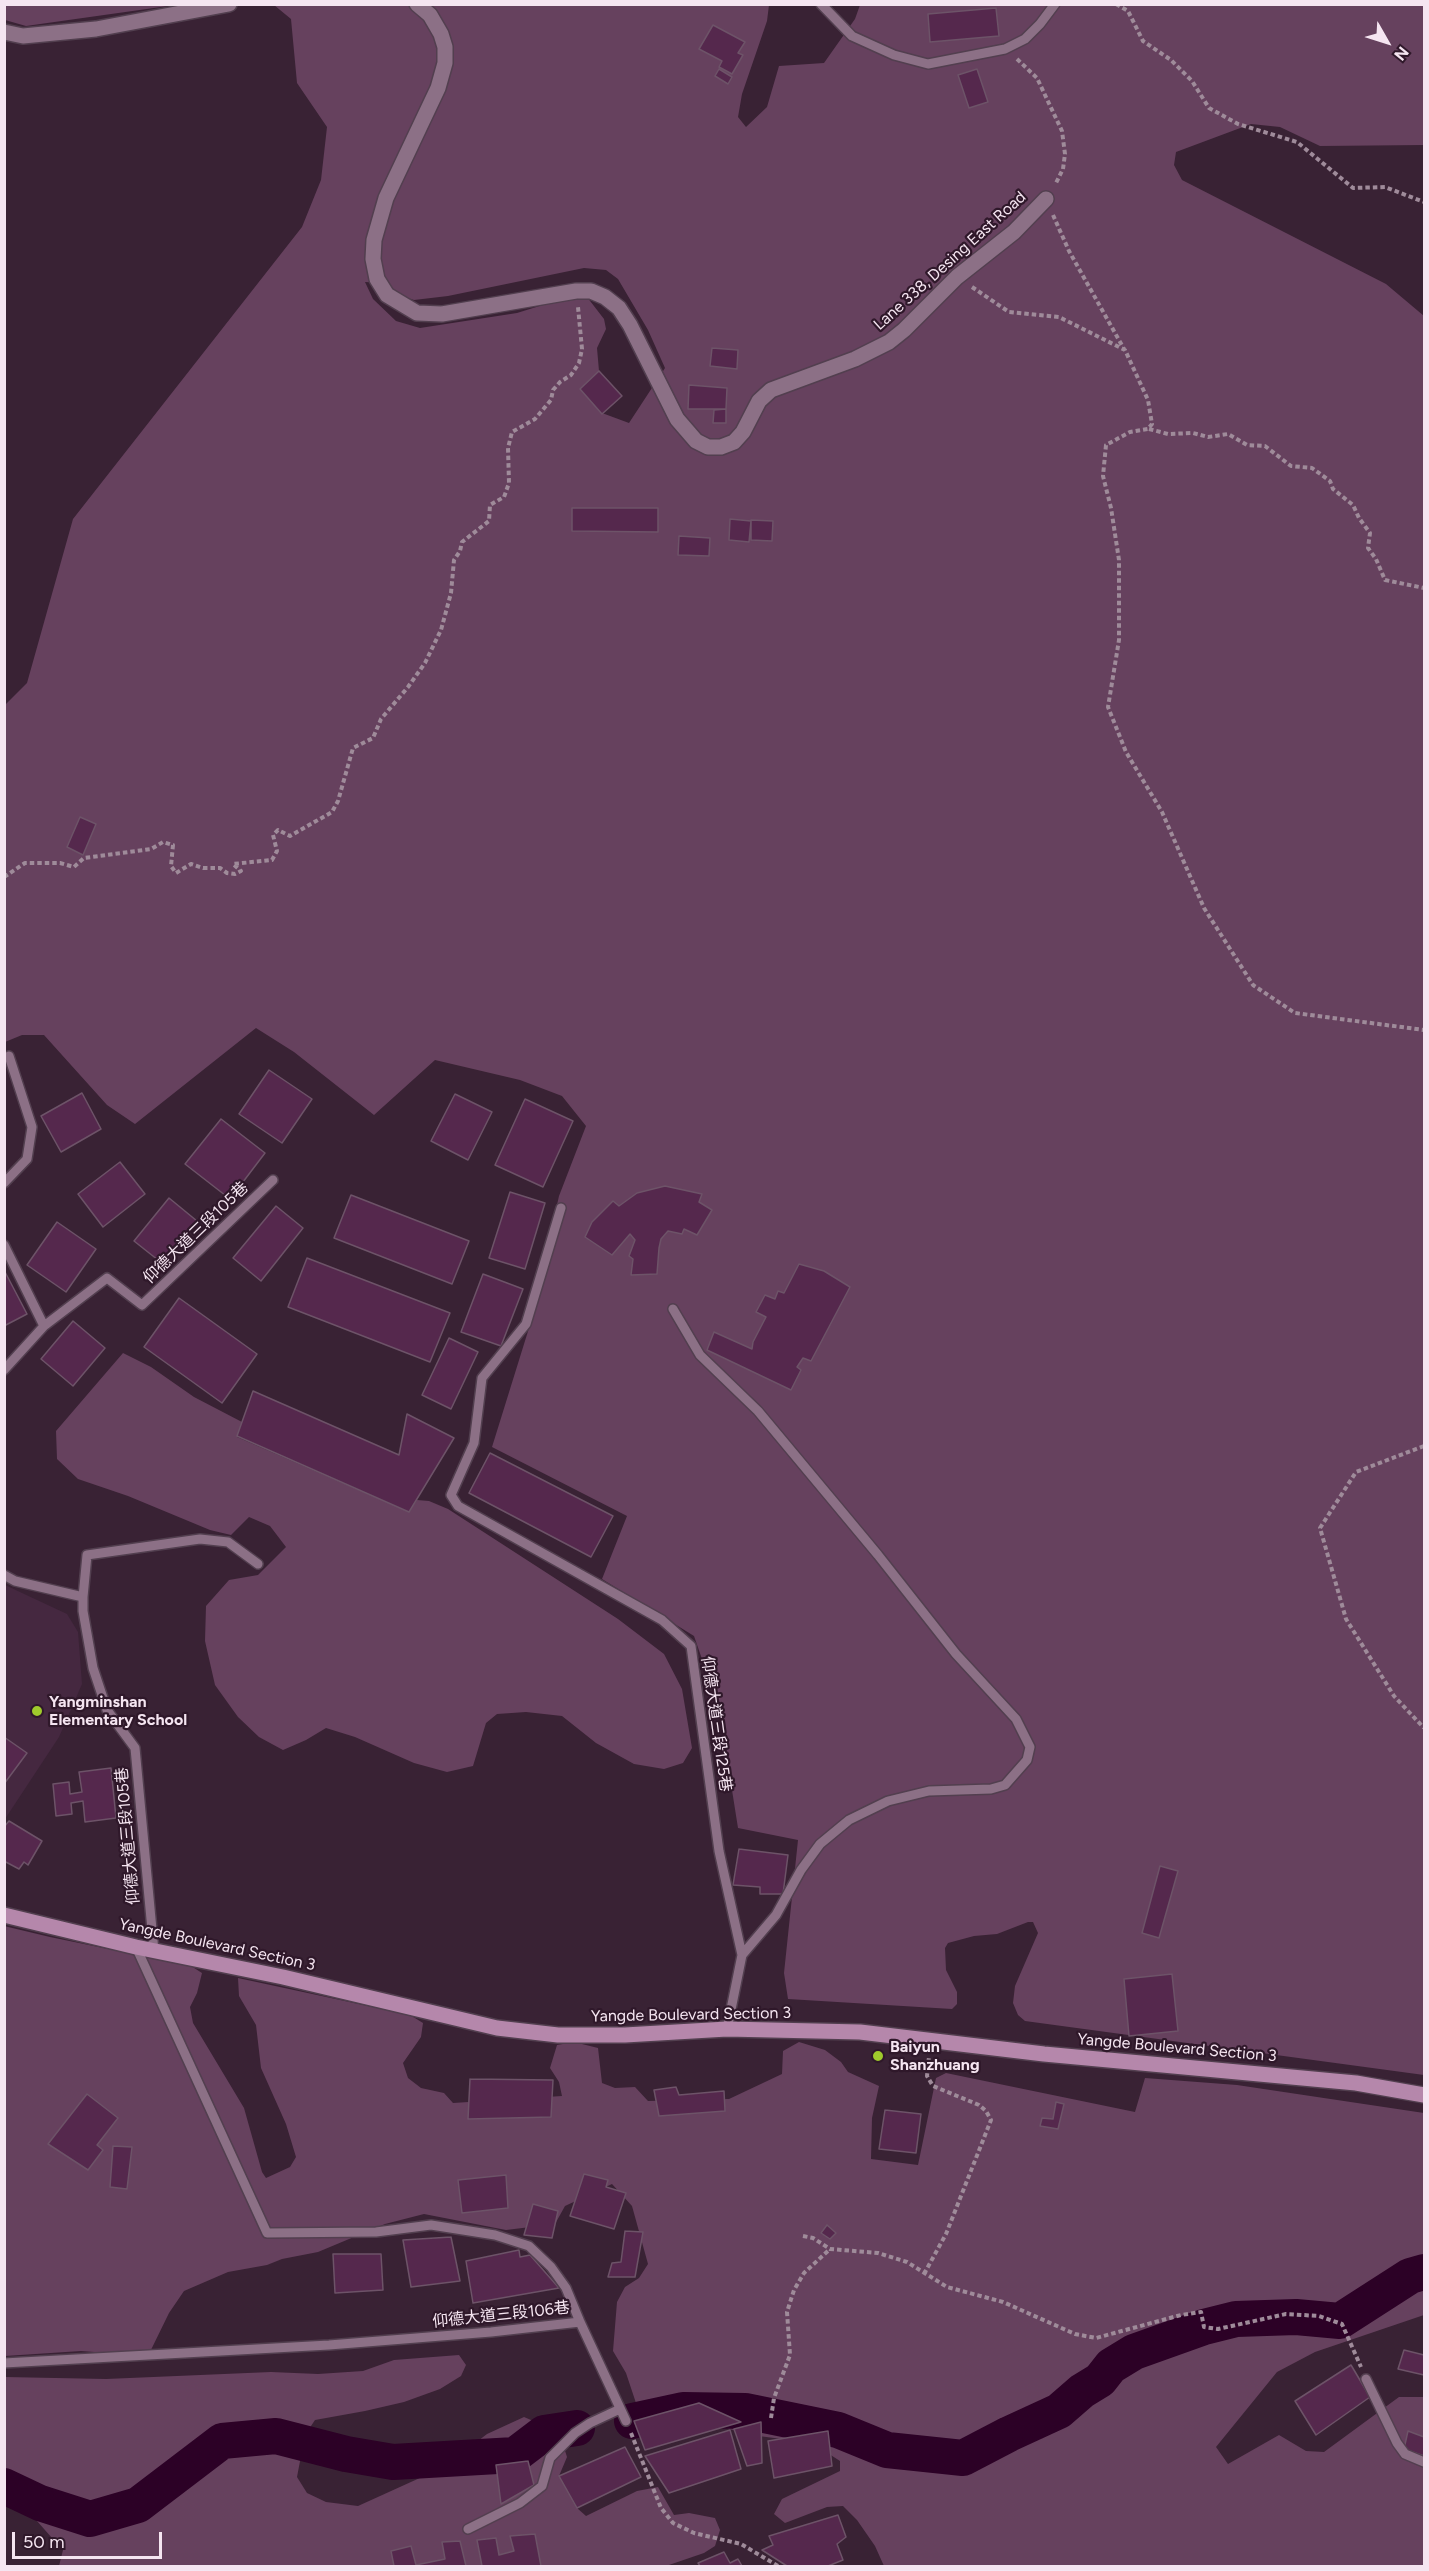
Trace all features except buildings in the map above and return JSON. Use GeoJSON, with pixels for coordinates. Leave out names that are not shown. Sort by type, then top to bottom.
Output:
{"type":"FeatureCollection","features":[{"type":"Feature","properties":{"kind":"main road","name":"Yangde Boulevard Section 3"},"geometry":{"type":"LineString","coordinates":[[4,1915],[136,1947],[283,1977],[497,2028],[558,2035],[625,2035],[727,2029],[860,2032],[1044,2054],[1356,2084],[1425,2095]]}},
{"type":"Feature","properties":{"kind":"street"},"geometry":{"type":"LineString","coordinates":[[4,32],[23,36],[96,29],[229,4]]}},
{"type":"Feature","properties":{"kind":"street","name":"Lane 338, Desing East Road"},"geometry":{"type":"LineString","coordinates":[[417,4],[429,15],[441,34],[446,63],[438,88],[386,198],[374,240],[373,259],[377,279],[387,295],[417,313],[442,314],[576,291],[591,291],[605,297],[619,308],[677,419],[696,441],[708,447],[721,447],[734,442],[743,432],[759,401],[771,390],[855,359],[889,342],[957,277],[1014,232],[1046,199]]}},
{"type":"Feature","properties":{"kind":"lane"},"geometry":{"type":"LineString","coordinates":[[821,4],[852,36],[894,55],[928,64],[1005,49],[1025,39],[1055,4]]}},
{"type":"Feature","properties":{"kind":"lane"},"geometry":{"type":"LineString","coordinates":[[4,1183],[27,1159],[32,1128],[9,1056]]}},
{"type":"Feature","properties":{"kind":"lane","name":"仰德大道三段105巷"},"geometry":{"type":"LineString","coordinates":[[4,1370],[44,1326],[107,1278],[142,1305],[273,1180]]}},
{"type":"Feature","properties":{"kind":"lane","name":"仰德大道三段125巷"},"geometry":{"type":"LineString","coordinates":[[561,1208],[526,1324],[482,1378],[474,1443],[451,1495],[458,1506],[662,1620],[691,1646],[719,1851],[742,1955],[727,2029]]}},
{"type":"Feature","properties":{"kind":"lane"},"geometry":{"type":"LineString","coordinates":[[4,1245],[44,1326]]}},
{"type":"Feature","properties":{"kind":"lane"},"geometry":{"type":"LineString","coordinates":[[673,1309],[700,1355],[758,1411],[878,1555],[956,1654],[1016,1719],[1030,1747],[1027,1760],[1005,1785],[991,1789],[929,1791],[888,1801],[849,1820],[819,1844],[801,1870],[776,1915],[742,1955]]}},
{"type":"Feature","properties":{"kind":"lane","name":"仰德大道三段105巷"},"geometry":{"type":"LineString","coordinates":[[154,1951],[135,1748],[107,1710],[96,1678],[83,1611],[87,1555],[200,1539],[228,1542],[258,1564]]}},
{"type":"Feature","properties":{"kind":"lane"},"geometry":{"type":"LineString","coordinates":[[4,1575],[15,1581],[83,1597]]}},
{"type":"Feature","properties":{"kind":"lane","name":"仰德大道三段106巷"},"geometry":{"type":"LineString","coordinates":[[4,2363],[329,2345],[491,2332],[580,2322],[567,2288],[551,2267],[529,2246],[495,2235],[431,2224],[376,2232],[267,2233],[136,1947]]}},
{"type":"Feature","properties":{"kind":"lane"},"geometry":{"type":"LineString","coordinates":[[580,2322],[627,2421]]}},
{"type":"Feature","properties":{"kind":"lane"},"geometry":{"type":"LineString","coordinates":[[1366,2379],[1397,2443],[1405,2454],[1425,2462]]}},
{"type":"Feature","properties":{"kind":"lane"},"geometry":{"type":"LineString","coordinates":[[468,2529],[520,2503],[542,2486],[550,2458],[575,2433],[620,2409]]}},
{"type":"Feature","properties":{"kind":"path"},"geometry":{"type":"LineString","coordinates":[[1116,4],[1128,11],[1143,41],[1172,60],[1192,81],[1209,108],[1238,124],[1297,142],[1353,188],[1386,188],[1425,202]]}},
{"type":"Feature","properties":{"kind":"path"},"geometry":{"type":"LineString","coordinates":[[1005,49],[1038,78],[1062,131],[1065,154],[1062,169],[1046,199],[1069,251],[1125,350],[1148,400],[1152,424],[1148,429]]}},
{"type":"Feature","properties":{"kind":"path"},"geometry":{"type":"LineString","coordinates":[[957,277],[1009,312],[1059,317],[1125,350]]}},
{"type":"Feature","properties":{"kind":"path"},"geometry":{"type":"LineString","coordinates":[[4,877],[25,863],[60,863],[74,867],[84,858],[151,849],[163,842],[173,845],[171,866],[176,873],[191,864],[203,868],[220,868],[227,873],[235,874],[241,871],[233,864],[273,860],[277,851],[273,835],[278,830],[290,836],[332,812],[338,801],[353,748],[373,738],[381,719],[425,663],[437,639],[451,593],[454,560],[460,551],[462,542],[489,521],[490,505],[504,497],[508,483],[508,448],[512,432],[535,418],[551,400],[553,390],[571,375],[579,363],[582,349],[576,291]]}},
{"type":"Feature","properties":{"kind":"path"},"geometry":{"type":"LineString","coordinates":[[1425,588],[1385,580],[1376,559],[1368,548],[1370,533],[1353,505],[1333,489],[1330,481],[1312,468],[1291,466],[1265,446],[1247,445],[1228,434],[1208,437],[1193,433],[1167,434],[1148,429],[1130,432],[1106,445],[1103,476],[1111,508],[1119,560],[1119,640],[1108,707],[1126,752],[1162,812],[1204,909],[1253,985],[1295,1014],[1425,1030]]}},
{"type":"Feature","properties":{"kind":"path"},"geometry":{"type":"LineString","coordinates":[[1425,1446],[1356,1472],[1320,1528],[1346,1619],[1394,1696],[1425,1728]]}},
{"type":"Feature","properties":{"kind":"path"},"geometry":{"type":"LineString","coordinates":[[924,2274],[946,2234],[991,2120],[980,2105],[933,2086],[927,2076],[931,2040]]}},
{"type":"Feature","properties":{"kind":"path"},"geometry":{"type":"LineString","coordinates":[[803,2236],[813,2238],[830,2249],[878,2253],[907,2262],[947,2287],[1003,2302],[1075,2334],[1096,2338],[1181,2315],[1201,2312],[1204,2327],[1209,2329],[1286,2314],[1319,2316],[1342,2324],[1366,2379]]}},
{"type":"Feature","properties":{"kind":"path"},"geometry":{"type":"LineString","coordinates":[[771,2418],[774,2398],[790,2355],[787,2312],[794,2290],[804,2273],[830,2249]]}},
{"type":"Feature","properties":{"kind":"path"},"geometry":{"type":"LineString","coordinates":[[627,2421],[661,2508],[673,2523],[694,2533],[741,2544],[778,2566]]}},
{"type":"Feature","properties":{"kind":"shaded area"},"geometry":{"type":"Polygon","coordinates":[[[4,5],[175,5],[26,26],[5,20],[4,5]]]}},
{"type":"Feature","properties":{"kind":"shaded area"},"geometry":{"type":"Polygon","coordinates":[[[274,5],[769,5],[767,21],[742,94],[738,117],[746,127],[767,107],[779,66],[824,63],[855,19],[860,5],[1424,5],[1424,145],[1320,146],[1280,127],[1251,124],[1176,152],[1174,165],[1182,180],[1386,284],[1424,316],[1424,2075],[1025,2021],[1018,2015],[1013,2003],[1015,1986],[1038,1933],[1033,1922],[997,1934],[974,1936],[948,1943],[945,1948],[946,1970],[957,1992],[957,2004],[952,2009],[788,1999],[784,1973],[798,1840],[738,1828],[719,1708],[694,1636],[602,1579],[627,1516],[492,1447],[529,1328],[559,1196],[586,1126],[562,1096],[520,1080],[435,1060],[374,1115],[294,1052],[256,1028],[135,1124],[107,1105],[44,1035],[22,1035],[5,1042],[4,706],[27,683],[73,519],[302,227],[321,180],[327,127],[297,83],[291,19],[274,5]],[[584,268],[448,296],[414,300],[396,294],[383,283],[365,282],[373,299],[396,321],[420,328],[517,313],[565,298],[587,297],[604,319],[606,329],[597,348],[599,371],[580,389],[602,413],[629,423],[665,368],[648,330],[618,279],[606,270],[584,268]]]}},
{"type":"Feature","properties":{"kind":"shaded area"},"geometry":{"type":"Polygon","coordinates":[[[123,1353],[151,1367],[194,1397],[242,1422],[237,1437],[409,1512],[417,1500],[429,1501],[448,1509],[618,1619],[664,1654],[682,1689],[692,1748],[683,1763],[664,1769],[634,1764],[596,1743],[562,1716],[526,1712],[497,1714],[486,1723],[473,1766],[447,1772],[414,1763],[355,1737],[326,1728],[283,1750],[259,1737],[238,1717],[215,1685],[205,1641],[206,1606],[229,1580],[258,1575],[286,1547],[270,1526],[249,1517],[231,1535],[210,1530],[128,1496],[78,1479],[57,1459],[56,1431],[123,1353]]]}},
{"type":"Feature","properties":{"kind":"shaded area","name":"Yangminshan Elementary School"},"geometry":{"type":"Polygon","coordinates":[[[5,1585],[67,1614],[78,1632],[82,1684],[59,1737],[5,1819],[5,1585]]]}},
{"type":"Feature","properties":{"kind":"shaded area"},"geometry":{"type":"Polygon","coordinates":[[[4,1926],[191,1966],[202,1973],[197,1993],[190,2007],[193,2023],[244,2108],[262,2172],[266,2178],[290,2167],[296,2157],[286,2124],[261,2068],[256,2025],[239,1996],[238,1978],[410,2015],[423,2023],[421,2037],[403,2063],[408,2078],[421,2088],[444,2093],[453,2103],[562,2096],[559,2082],[550,2068],[557,2045],[574,2042],[598,2048],[602,2083],[615,2088],[635,2087],[648,2101],[729,2099],[782,2074],[783,2051],[799,2042],[825,2050],[841,2062],[848,2072],[879,2086],[872,2118],[871,2159],[918,2165],[936,2078],[946,2073],[1135,2112],[1145,2078],[1237,2085],[1424,2113],[1424,2315],[1315,2352],[1277,2372],[1216,2447],[1228,2464],[1279,2435],[1306,2451],[1324,2452],[1399,2397],[1424,2397],[1424,2566],[884,2566],[875,2546],[857,2520],[843,2506],[827,2507],[785,2523],[774,2514],[782,2499],[840,2471],[840,2461],[812,2443],[751,2435],[701,2421],[671,2419],[637,2406],[626,2373],[613,2351],[617,2302],[625,2287],[639,2278],[648,2264],[632,2206],[612,2184],[565,2206],[555,2224],[506,2230],[424,2214],[385,2224],[318,2252],[228,2272],[184,2291],[169,2313],[148,2356],[81,2351],[5,2356],[4,1926]]]}},
{"type":"Feature","properties":{"kind":"shaded area"},"geometry":{"type":"Polygon","coordinates":[[[459,2355],[466,2365],[461,2376],[440,2389],[404,2402],[315,2420],[305,2435],[297,2477],[307,2493],[326,2502],[358,2506],[444,2467],[487,2434],[524,2417],[559,2432],[567,2457],[559,2476],[577,2508],[586,2516],[637,2491],[658,2487],[674,2515],[689,2513],[715,2518],[720,2530],[715,2546],[704,2553],[666,2566],[59,2566],[64,2546],[52,2538],[29,2512],[5,2501],[5,2377],[106,2379],[271,2372],[318,2374],[363,2371],[394,2360],[459,2355]]]}},
{"type":"Feature","properties":{"kind":"waterway"},"geometry":{"type":"LineString","coordinates":[[632,2421],[683,2410],[745,2411],[838,2430],[887,2450],[963,2458],[1059,2411],[1082,2391],[1100,2380],[1111,2366],[1134,2352],[1204,2327],[1236,2319],[1296,2317],[1340,2321],[1410,2276],[1424,2272]]}},
{"type":"Feature","properties":{"kind":"waterway"},"geometry":{"type":"LineString","coordinates":[[4,2486],[40,2503],[90,2519],[138,2505],[222,2441],[276,2436],[346,2454],[393,2462],[515,2455],[544,2433],[577,2428]]}},
{"type":"Feature","properties":{"kind":"place","name":"Yangminshan Elementary School"},"geometry":{"type":"Point","coordinates":[37,1711]}},
{"type":"Feature","properties":{"kind":"place","name":"Baiyun Shanzhuang"},"geometry":{"type":"Point","coordinates":[878,2056]}}]}
